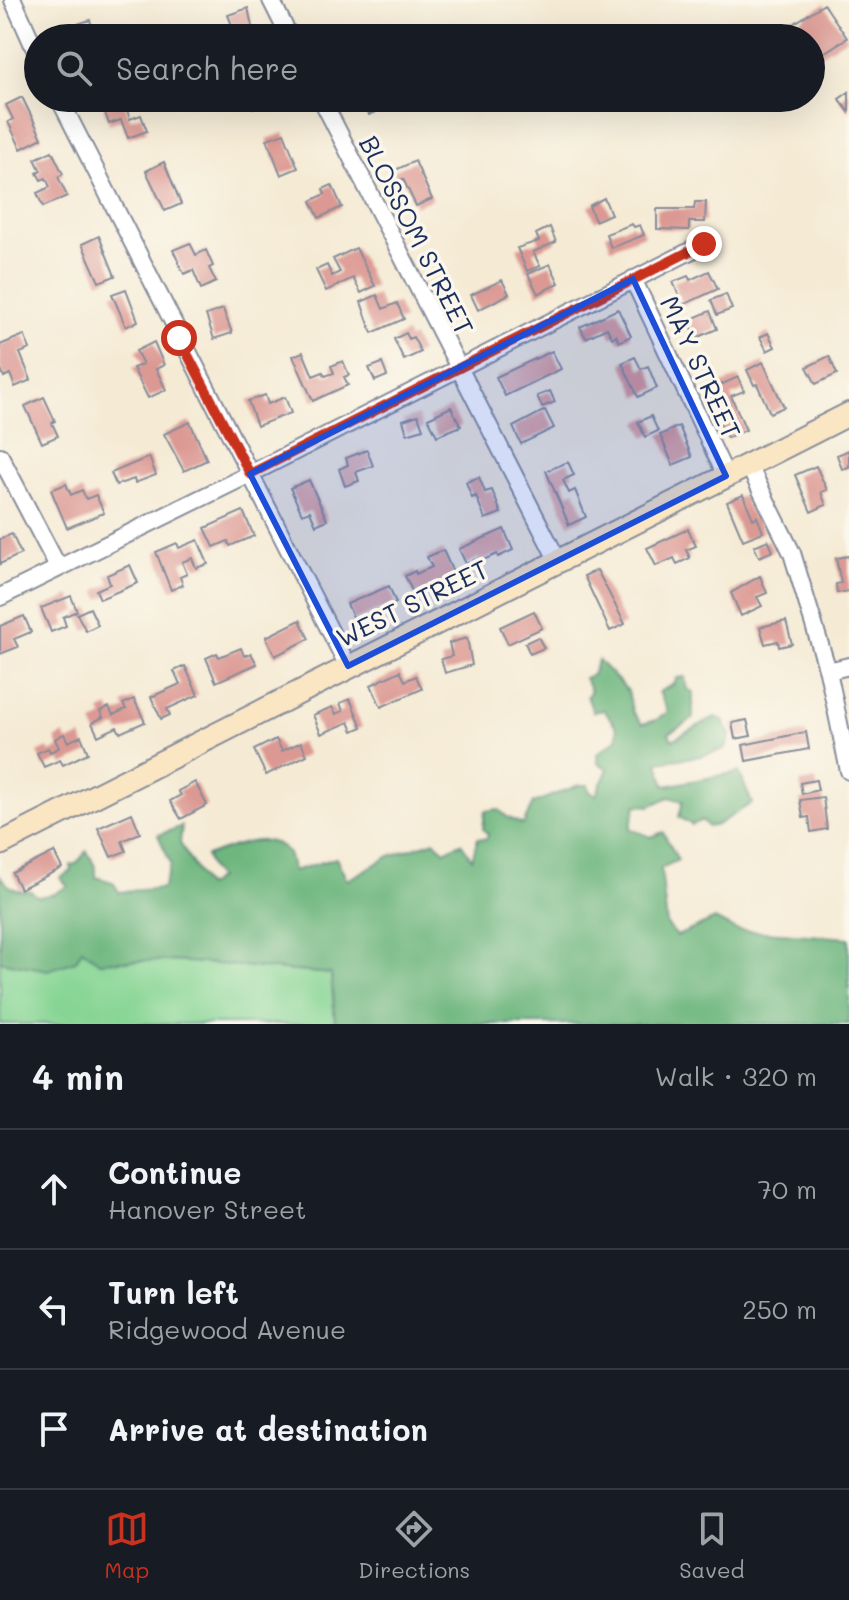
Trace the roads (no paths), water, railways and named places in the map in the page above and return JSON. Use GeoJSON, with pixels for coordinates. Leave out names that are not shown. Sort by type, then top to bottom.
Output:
{"type":"FeatureCollection","features":[{"type":"Feature","properties":{"kind":"street"},"geometry":{"type":"LineString","coordinates":[[13,0],[24,25]]}},
{"type":"Feature","properties":{"kind":"street"},"geometry":{"type":"LineString","coordinates":[[271,0],[283,24]]}},
{"type":"Feature","properties":{"kind":"street"},"geometry":{"type":"LineString","coordinates":[[66,112],[348,666]]}},
{"type":"Feature","properties":{"kind":"street","name":"BLOSSOM STREET"},"geometry":{"type":"LineString","coordinates":[[328,112],[559,563]]}},
{"type":"Feature","properties":{"kind":"street"},"geometry":{"type":"LineString","coordinates":[[0,597],[704,244]]}},
{"type":"Feature","properties":{"kind":"street","name":"MAY STREET"},"geometry":{"type":"LineString","coordinates":[[633,279],[726,476]]}},
{"type":"Feature","properties":{"kind":"street","name":"WEST STREET"},"geometry":{"type":"LineString","coordinates":[[0,844],[849,414]]}},
{"type":"Feature","properties":{"kind":"street"},"geometry":{"type":"LineString","coordinates":[[0,456],[58,567]]}},
{"type":"Feature","properties":{"kind":"street"},"geometry":{"type":"LineString","coordinates":[[749,466],[792,553],[828,671],[849,771]]}},
{"type":"Feature","properties":{"kind":"street"},"geometry":{"type":"LineString","coordinates":[[828,671],[849,666]]}}]}
